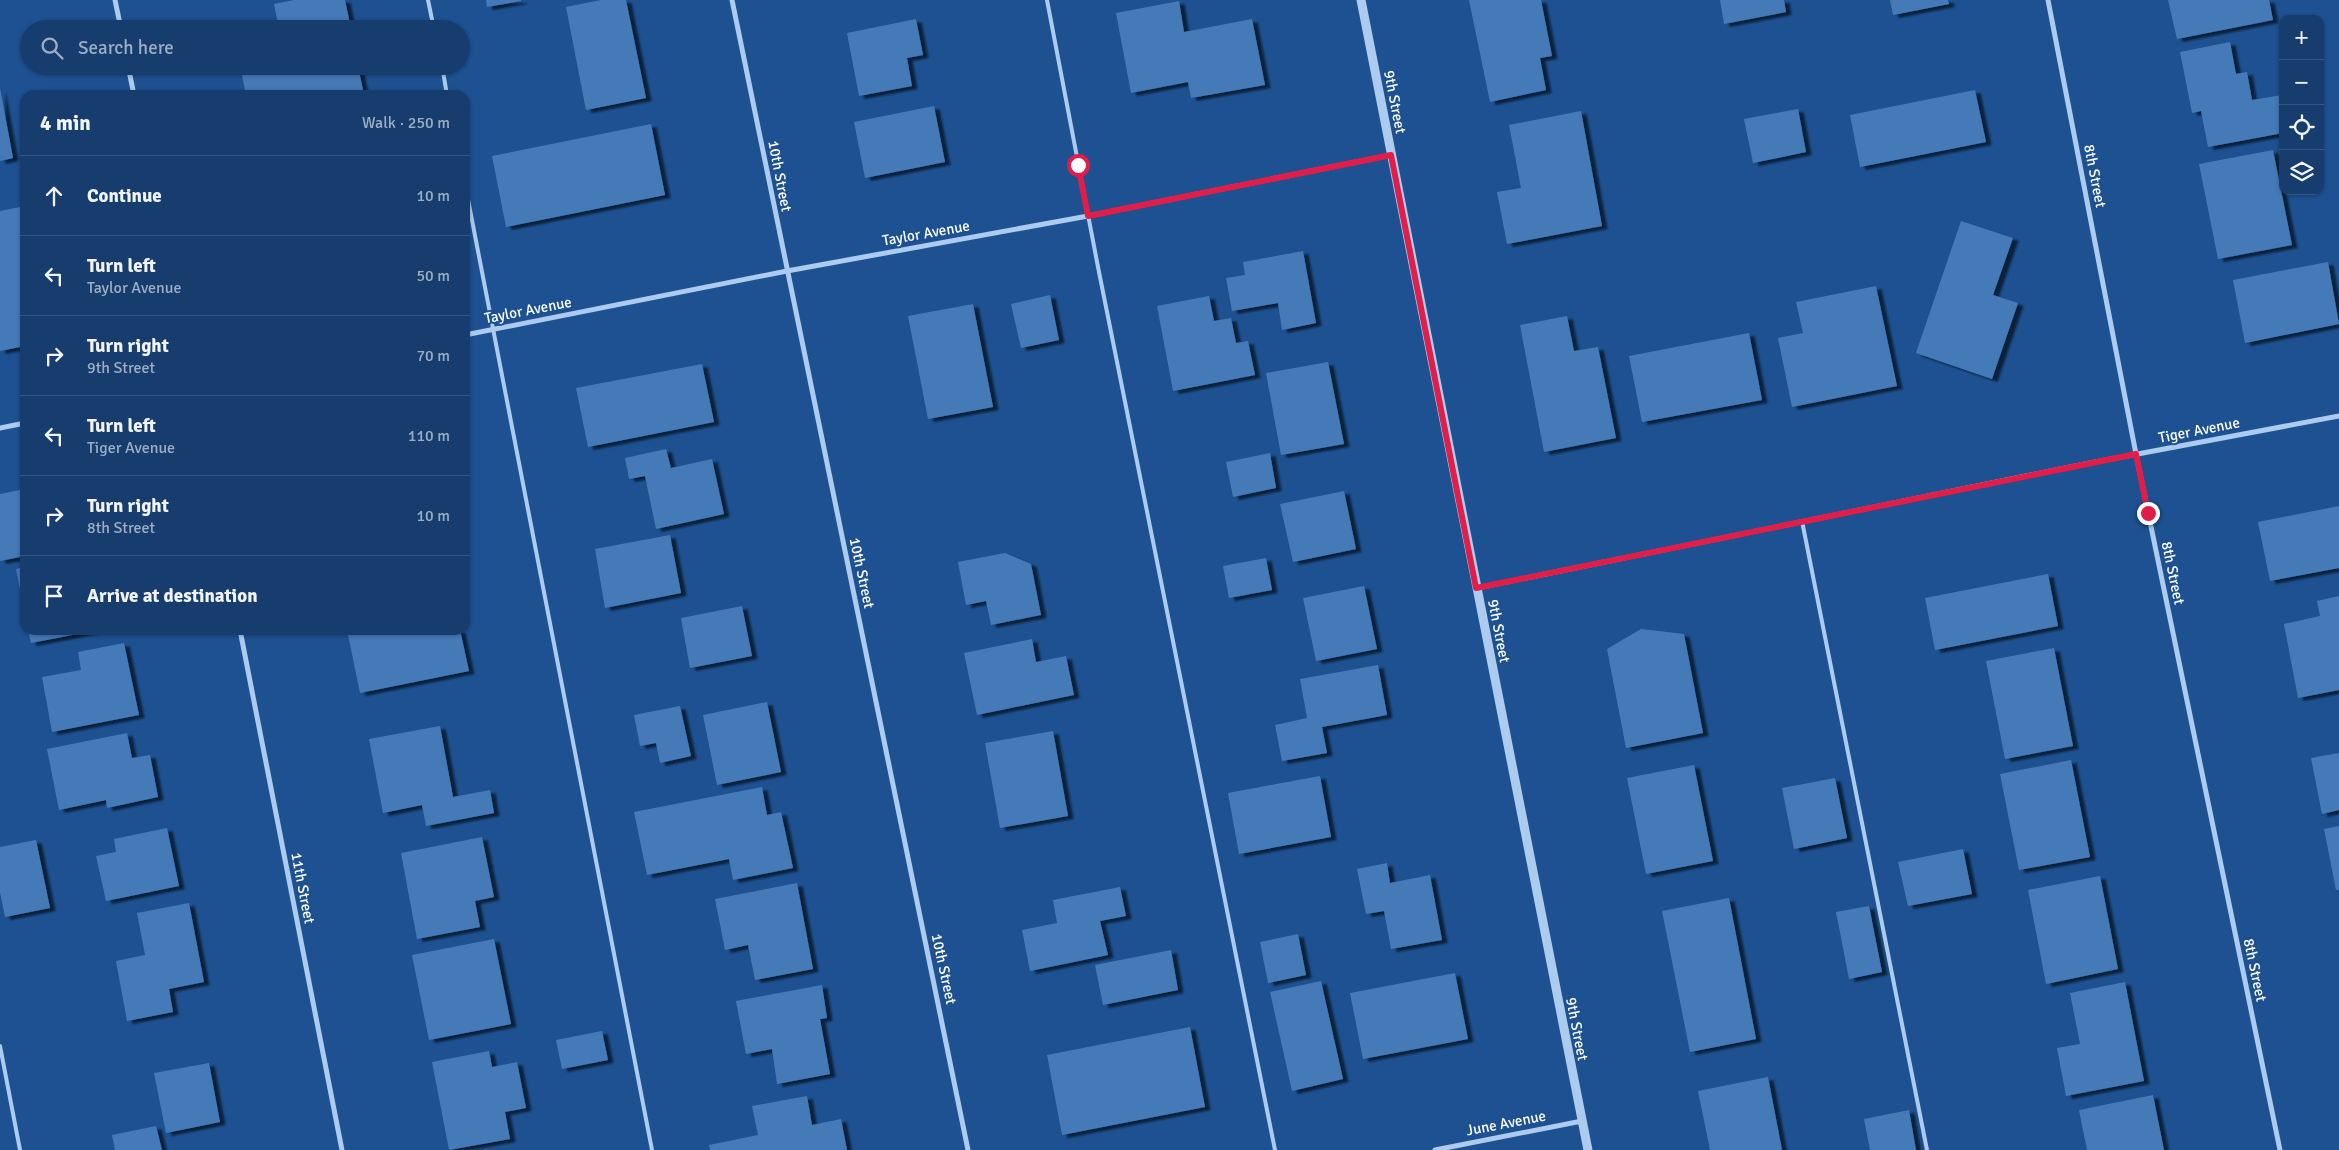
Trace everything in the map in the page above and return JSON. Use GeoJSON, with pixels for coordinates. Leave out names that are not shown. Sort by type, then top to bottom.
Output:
{"type":"FeatureCollection","features":[{"type":"Feature","properties":{"kind":"street"},"geometry":{"type":"LineString","coordinates":[[115,0],[119,20]]}},
{"type":"Feature","properties":{"kind":"street","name":"10th Street"},"geometry":{"type":"LineString","coordinates":[[732,0],[968,1150]]}},
{"type":"Feature","properties":{"kind":"street","name":"9th Street"},"geometry":{"type":"LineString","coordinates":[[1361,0],[1588,1150]]}},
{"type":"Feature","properties":{"kind":"street","name":"8th Street"},"geometry":{"type":"LineString","coordinates":[[2048,0],[2136,454],[2280,1150]]}},
{"type":"Feature","properties":{"kind":"street"},"geometry":{"type":"LineString","coordinates":[[130,75],[133,90]]}},
{"type":"Feature","properties":{"kind":"street","name":"Taylor Avenue"},"geometry":{"type":"LineString","coordinates":[[470,334],[787,271],[1088,216],[1391,155]]}},
{"type":"Feature","properties":{"kind":"street","name":"Tiger Avenue"},"geometry":{"type":"LineString","coordinates":[[1476,588],[2136,454],[2339,416]]}},
{"type":"Feature","properties":{"kind":"street"},"geometry":{"type":"LineString","coordinates":[[0,428],[20,423]]}},
{"type":"Feature","properties":{"kind":"street","name":"11th Street"},"geometry":{"type":"LineString","coordinates":[[241,635],[342,1150]]}},
{"type":"Feature","properties":{"kind":"street","name":"June Avenue"},"geometry":{"type":"LineString","coordinates":[[1435,1150],[1582,1121]]}},
{"type":"Feature","properties":{"kind":"lane"},"geometry":{"type":"LineString","coordinates":[[428,0],[432,20]]}},
{"type":"Feature","properties":{"kind":"lane"},"geometry":{"type":"LineString","coordinates":[[1047,0],[1088,216],[1275,1150]]}},
{"type":"Feature","properties":{"kind":"lane"},"geometry":{"type":"LineString","coordinates":[[444,75],[446,90]]}},
{"type":"Feature","properties":{"kind":"lane"},"geometry":{"type":"LineString","coordinates":[[470,209],[652,1150]]}},
{"type":"Feature","properties":{"kind":"lane"},"geometry":{"type":"LineString","coordinates":[[1802,521],[1927,1150]]}},
{"type":"Feature","properties":{"kind":"lane"},"geometry":{"type":"LineString","coordinates":[[0,1046],[20,1150]]}},
{"type":"Feature","properties":{"kind":"building"},"geometry":{"type":"Polygon","coordinates":[[[294,0],[345,0],[349,20],[277,20],[274,4],[294,0]]]}},
{"type":"Feature","properties":{"kind":"building"},"geometry":{"type":"Polygon","coordinates":[[[486,0],[521,0],[521,1],[487,7],[486,0]]]}},
{"type":"Feature","properties":{"kind":"building"},"geometry":{"type":"Polygon","coordinates":[[[601,0],[626,0],[646,98],[586,110],[566,7],[601,0]]]}},
{"type":"Feature","properties":{"kind":"building"},"geometry":{"type":"Polygon","coordinates":[[[1469,0],[1541,0],[1552,56],[1540,58],[1546,90],[1490,102],[1469,0]]]}},
{"type":"Feature","properties":{"kind":"building"},"geometry":{"type":"Polygon","coordinates":[[[1720,0],[1784,0],[1786,12],[1724,24],[1720,0]]]}},
{"type":"Feature","properties":{"kind":"building"},"geometry":{"type":"Polygon","coordinates":[[[1890,0],[1948,0],[1949,4],[1893,15],[1890,0]]]}},
{"type":"Feature","properties":{"kind":"building"},"geometry":{"type":"Polygon","coordinates":[[[2168,0],[2269,0],[2273,20],[2177,39],[2168,0]]]}},
{"type":"Feature","properties":{"kind":"building"},"geometry":{"type":"Polygon","coordinates":[[[1179,1],[1184,32],[1252,19],[1265,85],[1191,98],[1188,82],[1131,93],[1116,13],[1179,1]]]}},
{"type":"Feature","properties":{"kind":"building"},"geometry":{"type":"Polygon","coordinates":[[[916,19],[923,55],[907,58],[912,86],[859,96],[847,33],[916,19]]]}},
{"type":"Feature","properties":{"kind":"building"},"geometry":{"type":"Polygon","coordinates":[[[2230,42],[2236,74],[2247,72],[2252,100],[2279,96],[2279,134],[2208,147],[2201,111],[2192,113],[2180,52],[2230,42]]]}},
{"type":"Feature","properties":{"kind":"building"},"geometry":{"type":"Polygon","coordinates":[[[242,75],[360,75],[363,90],[245,90],[242,75]]]}},
{"type":"Feature","properties":{"kind":"building"},"geometry":{"type":"Polygon","coordinates":[[[0,88],[13,158],[0,161],[0,88]]]}},
{"type":"Feature","properties":{"kind":"building"},"geometry":{"type":"Polygon","coordinates":[[[1975,90],[1986,142],[1860,167],[1850,115],[1975,90]]]}},
{"type":"Feature","properties":{"kind":"building"},"geometry":{"type":"Polygon","coordinates":[[[934,106],[945,162],[865,178],[854,122],[934,106]]]}},
{"type":"Feature","properties":{"kind":"building"},"geometry":{"type":"Polygon","coordinates":[[[1798,109],[1806,152],[1753,163],[1744,119],[1798,109]]]}},
{"type":"Feature","properties":{"kind":"building"},"geometry":{"type":"Polygon","coordinates":[[[1581,111],[1602,226],[1507,244],[1497,192],[1521,188],[1509,125],[1581,111]]]}},
{"type":"Feature","properties":{"kind":"building"},"geometry":{"type":"Polygon","coordinates":[[[651,124],[665,195],[506,227],[492,156],[651,124]]]}},
{"type":"Feature","properties":{"kind":"building"},"geometry":{"type":"Polygon","coordinates":[[[2273,150],[2279,180],[2279,195],[2282,195],[2292,245],[2218,259],[2199,164],[2273,150]]]}},
{"type":"Feature","properties":{"kind":"building"},"geometry":{"type":"Polygon","coordinates":[[[20,207],[20,347],[0,351],[0,211],[20,207]]]}},
{"type":"Feature","properties":{"kind":"building"},"geometry":{"type":"Polygon","coordinates":[[[1961,221],[2013,238],[1993,295],[2018,303],[1992,379],[1916,353],[1961,221]]]}},
{"type":"Feature","properties":{"kind":"building"},"geometry":{"type":"Polygon","coordinates":[[[1303,251],[1316,323],[1282,330],[1278,303],[1232,311],[1226,278],[1245,275],[1243,262],[1303,251]]]}},
{"type":"Feature","properties":{"kind":"building"},"geometry":{"type":"Polygon","coordinates":[[[2328,262],[2339,324],[2245,343],[2233,280],[2328,262]]]}},
{"type":"Feature","properties":{"kind":"building"},"geometry":{"type":"Polygon","coordinates":[[[1876,286],[1897,386],[1792,407],[1778,338],[1803,333],[1796,302],[1876,286]]]}},
{"type":"Feature","properties":{"kind":"building"},"geometry":{"type":"Polygon","coordinates":[[[1050,295],[1059,340],[1021,348],[1011,304],[1050,295]]]}},
{"type":"Feature","properties":{"kind":"building"},"geometry":{"type":"Polygon","coordinates":[[[1209,296],[1214,321],[1231,318],[1236,343],[1248,341],[1255,375],[1173,391],[1157,306],[1209,296]]]}},
{"type":"Feature","properties":{"kind":"building"},"geometry":{"type":"Polygon","coordinates":[[[973,304],[993,407],[928,419],[908,316],[973,304]]]}},
{"type":"Feature","properties":{"kind":"building"},"geometry":{"type":"Polygon","coordinates":[[[1567,316],[1574,351],[1598,347],[1616,438],[1544,452],[1520,325],[1567,316]]]}},
{"type":"Feature","properties":{"kind":"building"},"geometry":{"type":"Polygon","coordinates":[[[1749,333],[1762,400],[1642,422],[1629,356],[1749,333]]]}},
{"type":"Feature","properties":{"kind":"building"},"geometry":{"type":"Polygon","coordinates":[[[1328,362],[1344,444],[1281,455],[1266,373],[1328,362]]]}},
{"type":"Feature","properties":{"kind":"building"},"geometry":{"type":"Polygon","coordinates":[[[702,364],[714,422],[588,447],[576,388],[702,364]]]}},
{"type":"Feature","properties":{"kind":"building"},"geometry":{"type":"Polygon","coordinates":[[[666,449],[671,468],[712,459],[724,514],[656,529],[645,476],[629,479],[625,458],[666,449]]]}},
{"type":"Feature","properties":{"kind":"building"},"geometry":{"type":"Polygon","coordinates":[[[1270,453],[1276,488],[1233,497],[1226,462],[1270,453]]]}},
{"type":"Feature","properties":{"kind":"building"},"geometry":{"type":"Polygon","coordinates":[[[20,490],[20,557],[0,561],[0,494],[20,490]]]}},
{"type":"Feature","properties":{"kind":"building"},"geometry":{"type":"Polygon","coordinates":[[[1344,491],[1356,549],[1293,562],[1280,504],[1344,491]]]}},
{"type":"Feature","properties":{"kind":"building"},"geometry":{"type":"Polygon","coordinates":[[[2339,506],[2339,568],[2270,581],[2258,522],[2339,506]]]}},
{"type":"Feature","properties":{"kind":"building"},"geometry":{"type":"Polygon","coordinates":[[[670,535],[681,593],[605,608],[595,549],[670,535]]]}},
{"type":"Feature","properties":{"kind":"building"},"geometry":{"type":"Polygon","coordinates":[[[1005,553],[1031,564],[1041,615],[991,625],[986,601],[966,605],[958,562],[1005,553]]]}},
{"type":"Feature","properties":{"kind":"building"},"geometry":{"type":"Polygon","coordinates":[[[1266,558],[1272,590],[1229,598],[1223,566],[1266,558]]]}},
{"type":"Feature","properties":{"kind":"building"},"geometry":{"type":"Polygon","coordinates":[[[20,568],[20,589],[16,569],[20,568]]]}},
{"type":"Feature","properties":{"kind":"building"},"geometry":{"type":"Polygon","coordinates":[[[2048,574],[2058,626],[1935,650],[1925,598],[2048,574]]]}},
{"type":"Feature","properties":{"kind":"building"},"geometry":{"type":"Polygon","coordinates":[[[1364,586],[1377,649],[1316,661],[1303,598],[1364,586]]]}},
{"type":"Feature","properties":{"kind":"building"},"geometry":{"type":"Polygon","coordinates":[[[2339,596],[2339,690],[2298,698],[2284,624],[2320,616],[2317,601],[2339,596]]]}},
{"type":"Feature","properties":{"kind":"building"},"geometry":{"type":"Polygon","coordinates":[[[742,606],[752,656],[690,668],[681,618],[742,606]]]}},
{"type":"Feature","properties":{"kind":"building"},"geometry":{"type":"Polygon","coordinates":[[[1641,629],[1684,634],[1703,733],[1626,748],[1607,649],[1641,629]]]}},
{"type":"Feature","properties":{"kind":"building"},"geometry":{"type":"Polygon","coordinates":[[[29,635],[72,635],[31,643],[29,635]]]}},
{"type":"Feature","properties":{"kind":"building"},"geometry":{"type":"Polygon","coordinates":[[[348,635],[461,635],[469,671],[360,693],[348,635]]]}},
{"type":"Feature","properties":{"kind":"building"},"geometry":{"type":"Polygon","coordinates":[[[1032,639],[1036,662],[1066,656],[1074,695],[977,715],[964,653],[1032,639]]]}},
{"type":"Feature","properties":{"kind":"building"},"geometry":{"type":"Polygon","coordinates":[[[124,643],[139,715],[52,732],[42,677],[81,670],[78,652],[124,643]]]}},
{"type":"Feature","properties":{"kind":"building"},"geometry":{"type":"Polygon","coordinates":[[[2054,648],[2073,746],[2005,759],[1986,661],[2054,648]]]}},
{"type":"Feature","properties":{"kind":"building"},"geometry":{"type":"Polygon","coordinates":[[[1378,665],[1387,715],[1322,727],[1327,753],[1282,761],[1275,725],[1307,718],[1300,679],[1378,665]]]}},
{"type":"Feature","properties":{"kind":"building"},"geometry":{"type":"Polygon","coordinates":[[[767,702],[781,772],[717,785],[703,715],[767,702]]]}},
{"type":"Feature","properties":{"kind":"building"},"geometry":{"type":"Polygon","coordinates":[[[680,706],[691,756],[660,763],[656,743],[640,746],[634,715],[680,706]]]}},
{"type":"Feature","properties":{"kind":"building"},"geometry":{"type":"Polygon","coordinates":[[[440,726],[453,797],[490,790],[494,813],[426,826],[422,805],[383,813],[369,739],[440,726]]]}},
{"type":"Feature","properties":{"kind":"building"},"geometry":{"type":"Polygon","coordinates":[[[1053,731],[1068,816],[1000,828],[985,743],[1053,731]]]}},
{"type":"Feature","properties":{"kind":"building"},"geometry":{"type":"Polygon","coordinates":[[[127,733],[132,758],[150,755],[158,797],[107,808],[106,800],[59,810],[47,749],[127,733]]]}},
{"type":"Feature","properties":{"kind":"building"},"geometry":{"type":"Polygon","coordinates":[[[2339,753],[2339,810],[2322,814],[2311,758],[2339,753]]]}},
{"type":"Feature","properties":{"kind":"building"},"geometry":{"type":"Polygon","coordinates":[[[2071,760],[2090,857],[2019,870],[2000,774],[2071,760]]]}},
{"type":"Feature","properties":{"kind":"building"},"geometry":{"type":"Polygon","coordinates":[[[1694,765],[1713,861],[1646,874],[1627,778],[1694,765]]]}},
{"type":"Feature","properties":{"kind":"building"},"geometry":{"type":"Polygon","coordinates":[[[1320,776],[1331,837],[1239,854],[1228,793],[1320,776]]]}},
{"type":"Feature","properties":{"kind":"building"},"geometry":{"type":"Polygon","coordinates":[[[1835,778],[1847,838],[1794,849],[1782,788],[1835,778]]]}},
{"type":"Feature","properties":{"kind":"building"},"geometry":{"type":"Polygon","coordinates":[[[762,787],[767,815],[781,812],[793,868],[733,880],[729,859],[647,875],[634,812],[762,787]]]}},
{"type":"Feature","properties":{"kind":"building"},"geometry":{"type":"Polygon","coordinates":[[[2339,826],[2339,890],[2336,890],[2324,829],[2339,826]]]}},
{"type":"Feature","properties":{"kind":"building"},"geometry":{"type":"Polygon","coordinates":[[[167,828],[179,886],[106,901],[96,856],[116,852],[114,839],[167,828]]]}},
{"type":"Feature","properties":{"kind":"building"},"geometry":{"type":"Polygon","coordinates":[[[482,837],[494,897],[475,901],[480,927],[417,939],[401,853],[482,837]]]}},
{"type":"Feature","properties":{"kind":"building"},"geometry":{"type":"Polygon","coordinates":[[[36,840],[50,908],[5,917],[0,892],[0,847],[36,840]]]}},
{"type":"Feature","properties":{"kind":"building"},"geometry":{"type":"Polygon","coordinates":[[[1963,849],[1972,894],[1908,906],[1898,862],[1963,849]]]}},
{"type":"Feature","properties":{"kind":"building"},"geometry":{"type":"Polygon","coordinates":[[[1387,863],[1390,883],[1430,875],[1442,940],[1391,949],[1384,911],[1366,914],[1357,869],[1387,863]]]}},
{"type":"Feature","properties":{"kind":"building"},"geometry":{"type":"Polygon","coordinates":[[[2100,876],[2118,969],[2046,984],[2028,890],[2100,876]]]}},
{"type":"Feature","properties":{"kind":"building"},"geometry":{"type":"Polygon","coordinates":[[[797,883],[813,969],[755,980],[748,945],[725,950],[715,899],[797,883]]]}},
{"type":"Feature","properties":{"kind":"building"},"geometry":{"type":"Polygon","coordinates":[[[1120,887],[1126,916],[1100,921],[1108,955],[1030,971],[1022,930],[1057,923],[1053,900],[1120,887]]]}},
{"type":"Feature","properties":{"kind":"building"},"geometry":{"type":"Polygon","coordinates":[[[1729,898],[1756,1039],[1690,1052],[1662,911],[1729,898]]]}},
{"type":"Feature","properties":{"kind":"building"},"geometry":{"type":"Polygon","coordinates":[[[189,903],[204,982],[169,989],[173,1012],[127,1021],[116,961],[145,955],[137,913],[189,903]]]}},
{"type":"Feature","properties":{"kind":"building"},"geometry":{"type":"Polygon","coordinates":[[[1869,906],[1882,972],[1849,979],[1836,912],[1869,906]]]}},
{"type":"Feature","properties":{"kind":"building"},"geometry":{"type":"Polygon","coordinates":[[[1298,934],[1306,975],[1268,983],[1260,942],[1298,934]]]}},
{"type":"Feature","properties":{"kind":"building"},"geometry":{"type":"Polygon","coordinates":[[[494,939],[511,1024],[429,1040],[412,955],[494,939]]]}},
{"type":"Feature","properties":{"kind":"building"},"geometry":{"type":"Polygon","coordinates":[[[1171,950],[1178,990],[1103,1005],[1095,965],[1171,950]]]}},
{"type":"Feature","properties":{"kind":"building"},"geometry":{"type":"Polygon","coordinates":[[[1455,973],[1468,1039],[1363,1059],[1350,993],[1455,973]]]}},
{"type":"Feature","properties":{"kind":"building"},"geometry":{"type":"Polygon","coordinates":[[[1321,981],[1343,1079],[1292,1091],[1270,992],[1321,981]]]}},
{"type":"Feature","properties":{"kind":"building"},"geometry":{"type":"Polygon","coordinates":[[[2125,982],[2144,1081],[2066,1096],[2057,1048],[2080,1044],[2070,993],[2125,982]]]}},
{"type":"Feature","properties":{"kind":"building"},"geometry":{"type":"Polygon","coordinates":[[[822,985],[827,1018],[820,1019],[830,1074],[777,1084],[772,1049],[746,1054],[736,1001],[822,985]]]}},
{"type":"Feature","properties":{"kind":"building"},"geometry":{"type":"Polygon","coordinates":[[[1190,1027],[1205,1107],[1062,1135],[1047,1055],[1190,1027]]]}},
{"type":"Feature","properties":{"kind":"building"},"geometry":{"type":"Polygon","coordinates":[[[602,1031],[608,1060],[562,1069],[556,1040],[602,1031]]]}},
{"type":"Feature","properties":{"kind":"building"},"geometry":{"type":"Polygon","coordinates":[[[489,1051],[492,1067],[517,1062],[526,1108],[505,1112],[510,1139],[449,1150],[432,1062],[489,1051]]]}},
{"type":"Feature","properties":{"kind":"building"},"geometry":{"type":"Polygon","coordinates":[[[209,1063],[220,1122],[166,1133],[154,1073],[209,1063]]]}},
{"type":"Feature","properties":{"kind":"building"},"geometry":{"type":"Polygon","coordinates":[[[1768,1077],[1782,1150],[1710,1150],[1698,1091],[1768,1077]]]}},
{"type":"Feature","properties":{"kind":"building"},"geometry":{"type":"Polygon","coordinates":[[[2153,1095],[2164,1150],[2087,1150],[2079,1110],[2153,1095]]]}},
{"type":"Feature","properties":{"kind":"building"},"geometry":{"type":"Polygon","coordinates":[[[807,1096],[812,1125],[841,1119],[847,1150],[710,1150],[709,1145],[758,1135],[752,1106],[807,1096]]]}},
{"type":"Feature","properties":{"kind":"building"},"geometry":{"type":"Polygon","coordinates":[[[1909,1110],[1916,1150],[1870,1150],[1864,1119],[1909,1110]]]}},
{"type":"Feature","properties":{"kind":"building"},"geometry":{"type":"Polygon","coordinates":[[[156,1126],[162,1150],[115,1150],[112,1135],[156,1126]]]}},
{"type":"Feature","properties":{"kind":"route"},"geometry":{"type":"LineString","coordinates":[[1078,165],[1088,216],[1391,155],[1476,588],[2136,454],[2148,513]]}}]}
